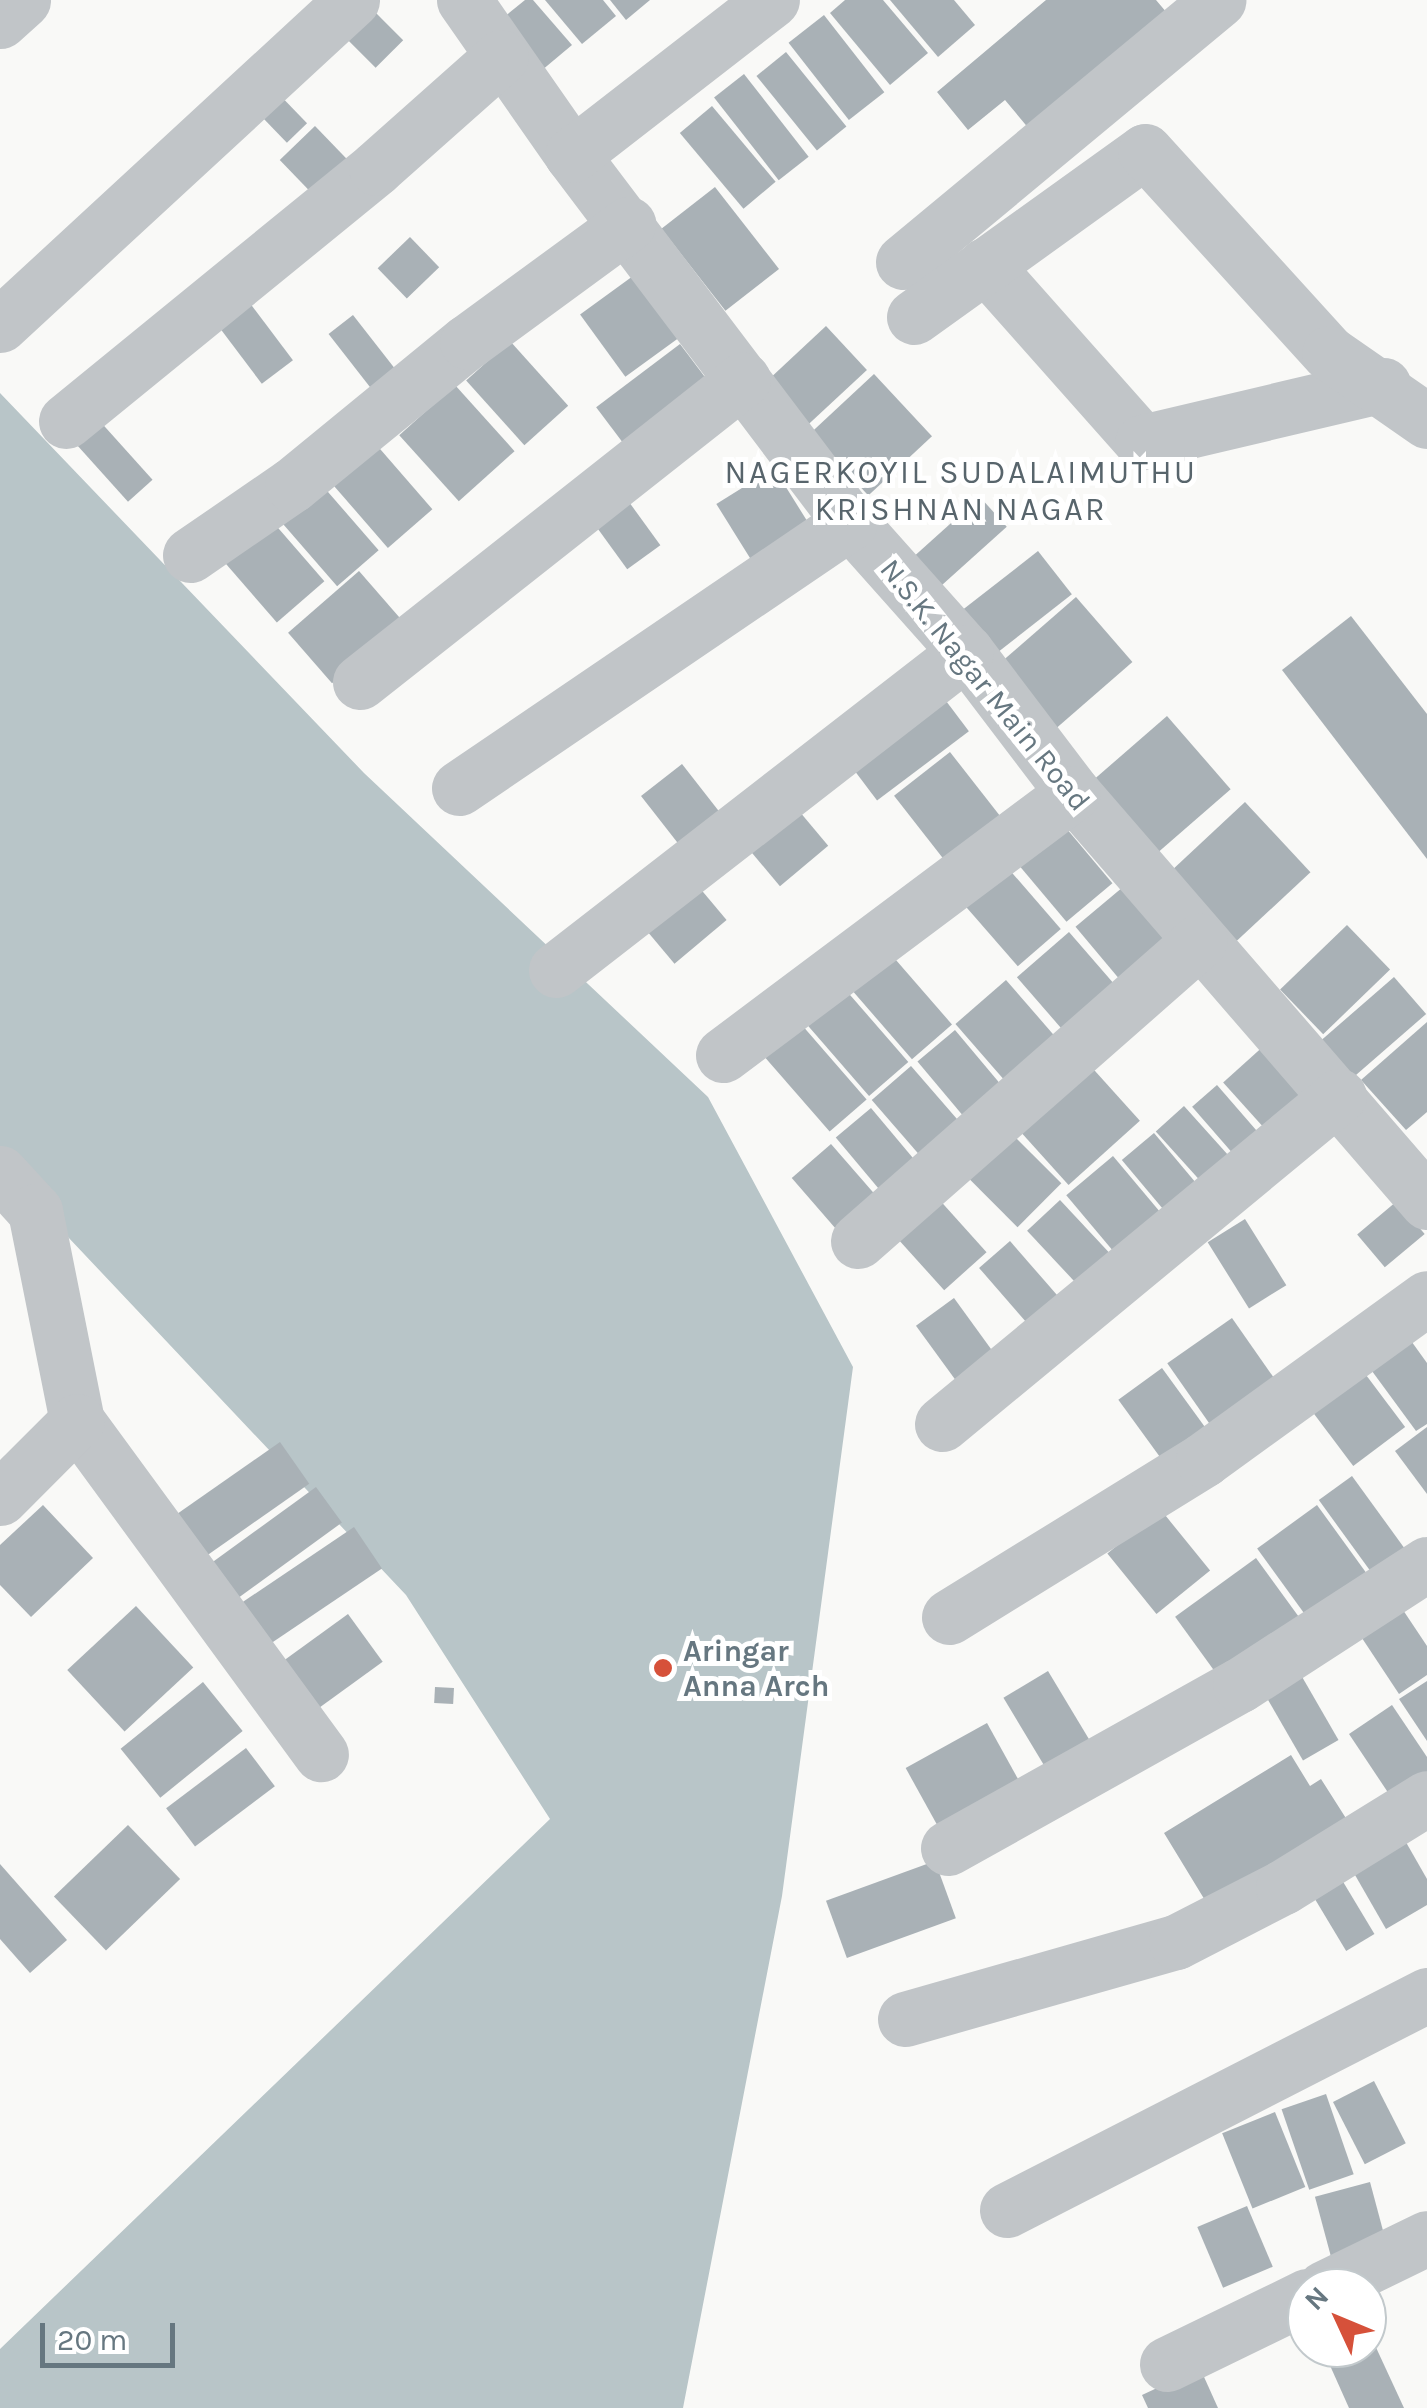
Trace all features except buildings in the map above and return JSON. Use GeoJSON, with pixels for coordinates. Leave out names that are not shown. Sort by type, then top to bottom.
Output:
{"type":"FeatureCollection","features":[{"type":"Feature","properties":{"kind":"street"},"geometry":{"type":"LineString","coordinates":[[0,21],[23,0]]}},
{"type":"Feature","properties":{"kind":"street"},"geometry":{"type":"LineString","coordinates":[[0,324],[352,0]]}},
{"type":"Feature","properties":{"kind":"street"},"geometry":{"type":"LineString","coordinates":[[572,155],[772,0]]}},
{"type":"Feature","properties":{"kind":"street"},"geometry":{"type":"LineString","coordinates":[[903,262],[1219,0]]}},
{"type":"Feature","properties":{"kind":"street"},"geometry":{"type":"LineString","coordinates":[[66,420],[376,168],[482,17]]}},
{"type":"Feature","properties":{"kind":"street","name":"N.S.K. Nagar Main Road"},"geometry":{"type":"LineString","coordinates":[[482,17],[572,155],[850,522],[966,652],[1074,794],[1427,1202]]}},
{"type":"Feature","properties":{"kind":"street"},"geometry":{"type":"LineString","coordinates":[[914,317],[1145,151],[1329,353],[1382,385],[1427,421]]}},
{"type":"Feature","properties":{"kind":"street"},"geometry":{"type":"LineString","coordinates":[[190,555],[292,485],[467,342],[628,224]]}},
{"type":"Feature","properties":{"kind":"street"},"geometry":{"type":"LineString","coordinates":[[985,265],[1142,442],[1382,385]]}},
{"type":"Feature","properties":{"kind":"street"},"geometry":{"type":"LineString","coordinates":[[360,682],[743,379]]}},
{"type":"Feature","properties":{"kind":"street"},"geometry":{"type":"LineString","coordinates":[[459,788],[850,522]]}},
{"type":"Feature","properties":{"kind":"street"},"geometry":{"type":"LineString","coordinates":[[556,970],[966,652]]}},
{"type":"Feature","properties":{"kind":"street"},"geometry":{"type":"LineString","coordinates":[[724,1056],[1074,794]]}},
{"type":"Feature","properties":{"kind":"street"},"geometry":{"type":"LineString","coordinates":[[858,1241],[1200,941]]}},
{"type":"Feature","properties":{"kind":"street"},"geometry":{"type":"LineString","coordinates":[[942,1424],[1339,1096]]}},
{"type":"Feature","properties":{"kind":"street"},"geometry":{"type":"LineString","coordinates":[[0,1173],[35,1212],[77,1420],[321,1754]]}},
{"type":"Feature","properties":{"kind":"street"},"geometry":{"type":"LineString","coordinates":[[950,1617],[1203,1460],[1427,1298]]}},
{"type":"Feature","properties":{"kind":"street"},"geometry":{"type":"LineString","coordinates":[[0,1498],[77,1420]]}},
{"type":"Feature","properties":{"kind":"street"},"geometry":{"type":"LineString","coordinates":[[948,1848],[1240,1685],[1427,1564]]}},
{"type":"Feature","properties":{"kind":"street"},"geometry":{"type":"LineString","coordinates":[[905,2020],[1176,1942],[1283,1887],[1427,1798]]}},
{"type":"Feature","properties":{"kind":"street"},"geometry":{"type":"LineString","coordinates":[[1007,2210],[1427,1995]]}},
{"type":"Feature","properties":{"kind":"street"},"geometry":{"type":"LineString","coordinates":[[1365,2268],[1427,2238]]}},
{"type":"Feature","properties":{"kind":"street"},"geometry":{"type":"LineString","coordinates":[[1167,2364],[1287,2306]]}},
{"type":"Feature","properties":{"kind":"shaded area"},"geometry":{"type":"Polygon","coordinates":[[[0,393],[364,773],[708,1097],[853,1367],[782,1896],[683,2408],[0,2408],[0,2349],[550,1819],[406,1595],[0,1165],[0,393]]]}},
{"type":"Feature","properties":{"kind":"place","name":"Aringar Anna Arch"},"geometry":{"type":"Point","coordinates":[663,1668]}},
{"type":"Feature","properties":{"kind":"district","name":"NAGERKOYIL SUDALAIMUTHU KRISHNAN NAGAR"},"geometry":{"type":"Point","coordinates":[961,492]}}]}
